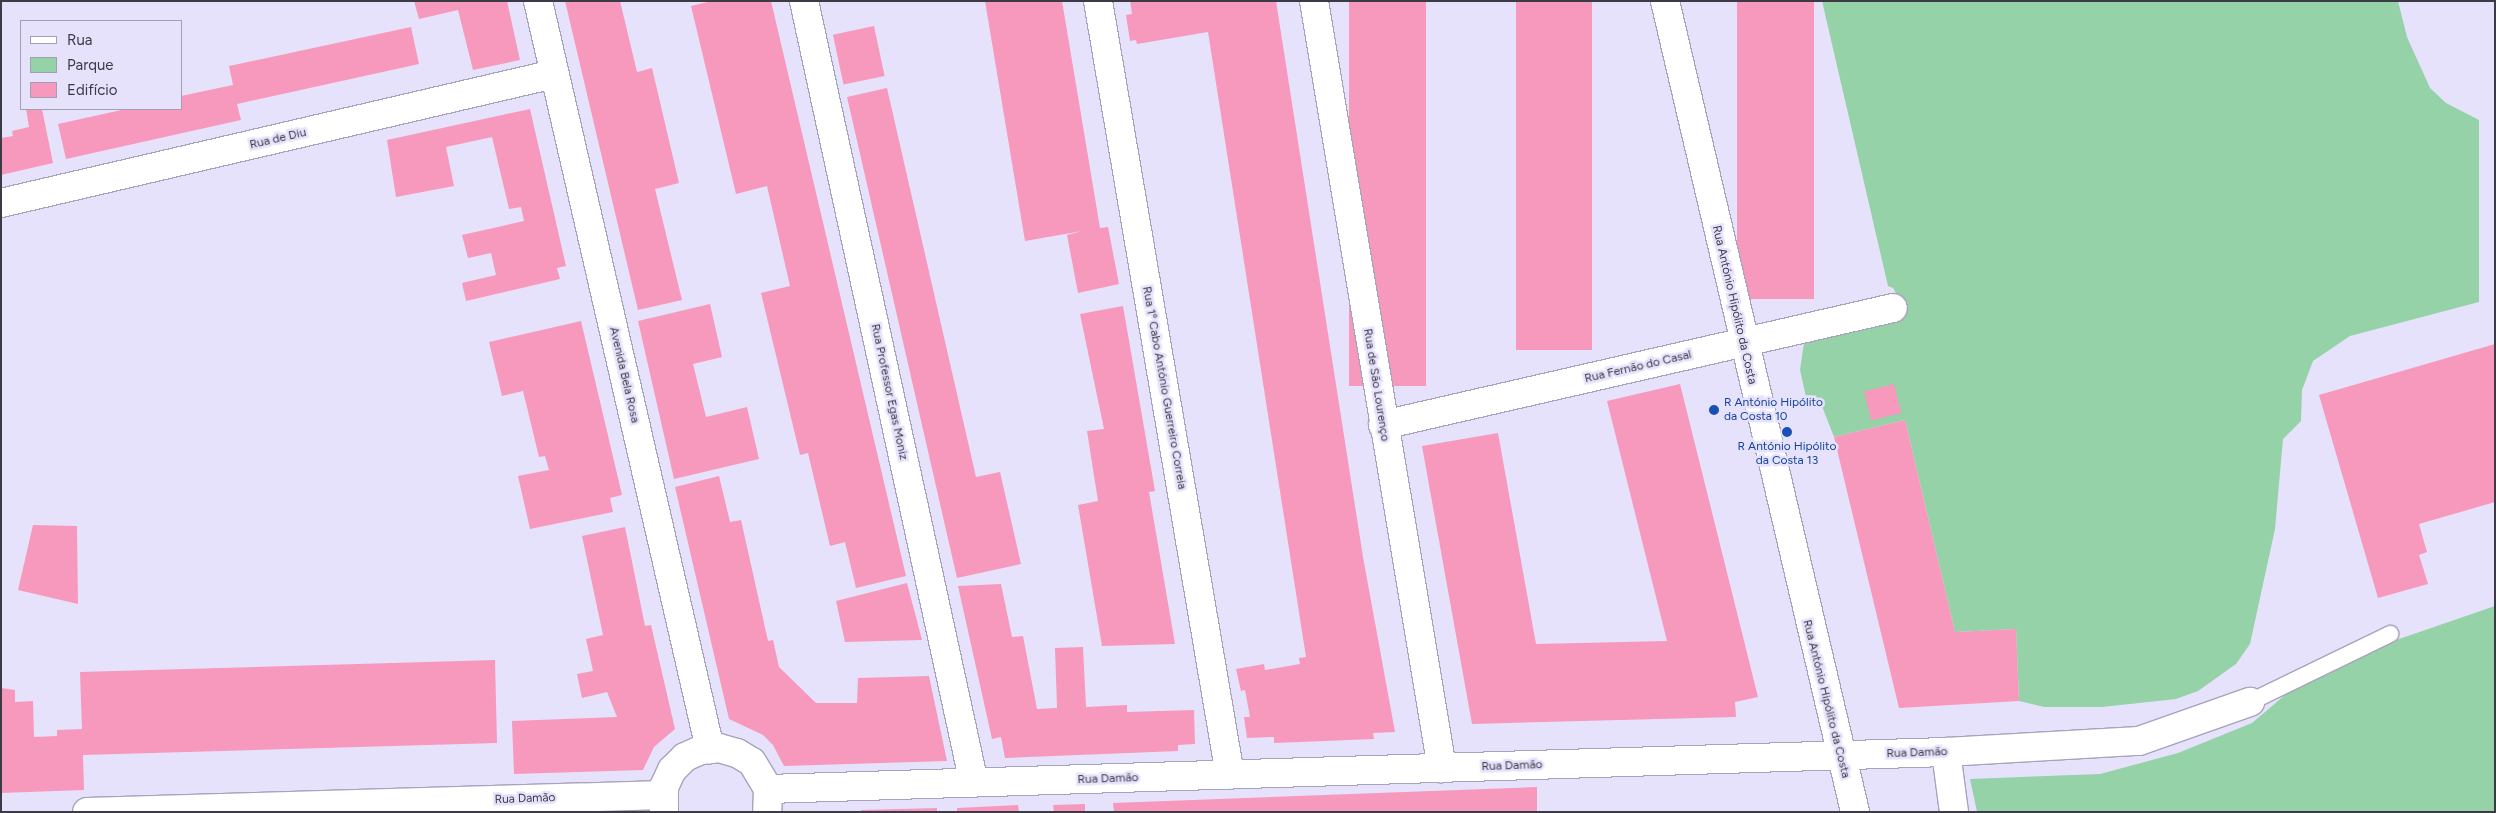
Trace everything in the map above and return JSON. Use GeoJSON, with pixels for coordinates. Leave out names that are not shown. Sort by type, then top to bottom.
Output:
{"type":"FeatureCollection","features":[{"type":"Feature","properties":{"kind":"street","name":"Avenida Bela Rosa"},"geometry":{"type":"LineString","coordinates":[[538,1],[710,749]]}},
{"type":"Feature","properties":{"kind":"street","name":"Rua Professor Egas Moniz"},"geometry":{"type":"LineString","coordinates":[[804,1],[974,783]]}},
{"type":"Feature","properties":{"kind":"street","name":"Rua 1º Cabo António Guerreiro Correia"},"geometry":{"type":"LineString","coordinates":[[1098,1],[1230,775]]}},
{"type":"Feature","properties":{"kind":"street","name":"Rua de São Lourenço"},"geometry":{"type":"LineString","coordinates":[[1314,1],[1383,425],[1442,768]]}},
{"type":"Feature","properties":{"kind":"street","name":"Rua António Hipólito da Costa"},"geometry":{"type":"LineString","coordinates":[[1665,1],[1742,344],[1839,755],[1855,812]]}},
{"type":"Feature","properties":{"kind":"street","name":"Rua de Diu"},"geometry":{"type":"LineString","coordinates":[[1,203],[554,74]]}},
{"type":"Feature","properties":{"kind":"street","name":"Rua Fernão do Casal"},"geometry":{"type":"LineString","coordinates":[[1383,425],[1893,308]]}},
{"type":"Feature","properties":{"kind":"street","name":"Rua Damão"},"geometry":{"type":"LineString","coordinates":[[768,800],[974,783],[1946,752],[2139,741],[2250,702]]}},
{"type":"Feature","properties":{"kind":"street"},"geometry":{"type":"LineString","coordinates":[[664,804],[672,770],[685,757],[710,749],[737,753],[752,762],[768,800]]}},
{"type":"Feature","properties":{"kind":"street"},"geometry":{"type":"LineString","coordinates":[[1946,752],[1954,812]]}},
{"type":"Feature","properties":{"kind":"street","name":"Rua Damão"},"geometry":{"type":"LineString","coordinates":[[86,812],[664,804]]}},
{"type":"Feature","properties":{"kind":"lane"},"geometry":{"type":"LineString","coordinates":[[2250,702],[2390,634]]}},
{"type":"Feature","properties":{"kind":"green space"},"geometry":{"type":"Polygon","coordinates":[[[1822,1],[2398,1],[2407,37],[2430,88],[2446,103],[2479,120],[2479,302],[2350,336],[2313,361],[2302,390],[2301,421],[2283,439],[2275,529],[2250,644],[2236,664],[2198,691],[2176,699],[2102,707],[2044,707],[2019,701],[2016,629],[1955,632],[1905,420],[1834,437],[1820,401],[1806,397],[1800,370],[1804,343],[1897,322],[1901,314],[1900,300],[1893,288],[1888,286],[1822,1]]]}},
{"type":"Feature","properties":{"kind":"green space"},"geometry":{"type":"Polygon","coordinates":[[[2495,606],[2495,812],[1977,812],[1970,779],[2100,774],[2178,753],[2252,723],[2285,695],[2373,648],[2495,606]]]}},
{"type":"Feature","properties":{"kind":"building"},"geometry":{"type":"Polygon","coordinates":[[[414,1],[507,1],[520,60],[473,70],[458,10],[419,19],[414,1]]]}},
{"type":"Feature","properties":{"kind":"building"},"geometry":{"type":"Polygon","coordinates":[[[565,1],[620,1],[637,72],[652,68],[679,183],[655,189],[682,300],[638,310],[565,1]]]}},
{"type":"Feature","properties":{"kind":"building"},"geometry":{"type":"Polygon","coordinates":[[[712,1],[771,1],[906,576],[856,588],[845,542],[830,546],[808,453],[800,455],[761,293],[790,286],[767,186],[736,194],[691,6],[712,1]]]}},
{"type":"Feature","properties":{"kind":"building"},"geometry":{"type":"Polygon","coordinates":[[[985,1],[1062,1],[1100,228],[1108,227],[1119,284],[1078,293],[1067,235],[1082,231],[1025,241],[985,1]]]}},
{"type":"Feature","properties":{"kind":"building"},"geometry":{"type":"Polygon","coordinates":[[[1130,1],[1276,1],[1363,557],[1395,732],[1373,733],[1374,739],[1274,743],[1274,737],[1247,738],[1244,717],[1250,717],[1245,690],[1241,691],[1236,669],[1264,664],[1265,670],[1300,664],[1299,658],[1306,657],[1208,32],[1137,44],[1136,40],[1130,41],[1126,15],[1132,14],[1130,1]]]}},
{"type":"Feature","properties":{"kind":"building"},"geometry":{"type":"Polygon","coordinates":[[[1349,1],[1426,1],[1426,386],[1349,386],[1349,1]]]}},
{"type":"Feature","properties":{"kind":"building"},"geometry":{"type":"Polygon","coordinates":[[[1516,1],[1592,1],[1592,350],[1516,350],[1516,1]]]}},
{"type":"Feature","properties":{"kind":"building"},"geometry":{"type":"Polygon","coordinates":[[[1737,1],[1814,1],[1814,299],[1737,299],[1737,1]]]}},
{"type":"Feature","properties":{"kind":"building"},"geometry":{"type":"Polygon","coordinates":[[[874,26],[885,76],[844,85],[833,35],[874,26]]]}},
{"type":"Feature","properties":{"kind":"building"},"geometry":{"type":"Polygon","coordinates":[[[411,27],[419,64],[237,104],[241,120],[66,159],[58,124],[121,110],[182,110],[182,96],[233,85],[229,66],[411,27]]]}},
{"type":"Feature","properties":{"kind":"building"},"geometry":{"type":"Polygon","coordinates":[[[887,88],[976,477],[1000,472],[1021,564],[957,578],[847,97],[887,88]]]}},
{"type":"Feature","properties":{"kind":"building"},"geometry":{"type":"Polygon","coordinates":[[[530,109],[566,266],[557,268],[560,279],[466,301],[462,283],[496,275],[491,253],[468,258],[462,235],[524,221],[521,207],[509,209],[492,137],[446,147],[454,186],[396,197],[387,140],[530,109]]]}},
{"type":"Feature","properties":{"kind":"building"},"geometry":{"type":"Polygon","coordinates":[[[26,110],[42,110],[53,163],[1,175],[1,138],[13,136],[12,131],[29,127],[26,110]]]}},
{"type":"Feature","properties":{"kind":"building"},"geometry":{"type":"Polygon","coordinates":[[[710,304],[722,357],[693,364],[706,417],[747,407],[759,459],[674,479],[638,321],[710,304]]]}},
{"type":"Feature","properties":{"kind":"building"},"geometry":{"type":"Polygon","coordinates":[[[1123,306],[1155,491],[1149,492],[1175,644],[1102,646],[1078,505],[1098,501],[1087,431],[1104,429],[1080,314],[1123,306]]]}},
{"type":"Feature","properties":{"kind":"building"},"geometry":{"type":"Polygon","coordinates":[[[581,321],[622,495],[610,498],[613,512],[530,529],[518,476],[549,470],[545,456],[539,457],[523,391],[502,396],[489,342],[581,321]]]}},
{"type":"Feature","properties":{"kind":"building"},"geometry":{"type":"Polygon","coordinates":[[[2495,344],[2495,502],[2419,524],[2427,552],[2419,555],[2428,584],[2378,598],[2319,395],[2495,344]]]}},
{"type":"Feature","properties":{"kind":"building"},"geometry":{"type":"Polygon","coordinates":[[[1680,384],[1758,697],[1735,702],[1736,717],[1472,724],[1422,446],[1498,433],[1536,644],[1667,641],[1607,401],[1680,384]]]}},
{"type":"Feature","properties":{"kind":"building"},"geometry":{"type":"Polygon","coordinates":[[[1894,384],[1901,413],[1871,421],[1864,391],[1894,384]]]}},
{"type":"Feature","properties":{"kind":"building"},"geometry":{"type":"Polygon","coordinates":[[[1905,420],[1955,632],[2016,629],[2019,701],[1899,708],[1834,437],[1905,420]]]}},
{"type":"Feature","properties":{"kind":"building"},"geometry":{"type":"Polygon","coordinates":[[[719,476],[730,522],[741,520],[768,641],[773,640],[779,667],[816,703],[857,703],[858,678],[929,676],[947,761],[784,766],[773,745],[763,735],[729,719],[675,487],[719,476]]]}},
{"type":"Feature","properties":{"kind":"building"},"geometry":{"type":"Polygon","coordinates":[[[33,525],[77,526],[78,604],[18,590],[33,525]]]}},
{"type":"Feature","properties":{"kind":"building"},"geometry":{"type":"Polygon","coordinates":[[[625,527],[645,626],[651,625],[675,729],[654,747],[643,770],[514,774],[512,721],[617,717],[607,692],[582,698],[577,674],[593,671],[586,639],[603,635],[582,536],[625,527]]]}},
{"type":"Feature","properties":{"kind":"building"},"geometry":{"type":"Polygon","coordinates":[[[907,583],[922,640],[845,642],[836,601],[907,583]]]}},
{"type":"Feature","properties":{"kind":"building"},"geometry":{"type":"Polygon","coordinates":[[[1001,584],[1012,637],[1023,636],[1037,709],[1057,708],[1055,648],[1083,647],[1086,707],[1127,705],[1127,712],[1194,710],[1195,744],[1178,745],[1178,751],[1005,758],[1001,737],[992,739],[958,586],[1001,584]]]}},
{"type":"Feature","properties":{"kind":"building"},"geometry":{"type":"Polygon","coordinates":[[[495,660],[497,743],[83,755],[84,790],[1,793],[1,688],[15,690],[15,702],[33,701],[34,737],[57,736],[57,730],[82,729],[80,672],[495,660]]]}},
{"type":"Feature","properties":{"kind":"building"},"geometry":{"type":"Polygon","coordinates":[[[1537,787],[1537,812],[1114,812],[1113,803],[1537,787]]]}},
{"type":"Feature","properties":{"kind":"building"},"geometry":{"type":"Polygon","coordinates":[[[1085,804],[1085,812],[1054,812],[1053,805],[1085,804]]]}},
{"type":"Feature","properties":{"kind":"building"},"geometry":{"type":"Polygon","coordinates":[[[1018,805],[1019,812],[957,812],[957,808],[1018,805]]]}},
{"type":"Feature","properties":{"kind":"building"},"geometry":{"type":"Polygon","coordinates":[[[937,808],[937,812],[861,812],[861,810],[937,808]]]}},
{"type":"Feature","properties":{"kind":"place","name":"R António Hipólito da Costa 10"},"geometry":{"type":"Point","coordinates":[1714,410]}},
{"type":"Feature","properties":{"kind":"place","name":"R António Hipólito da Costa 13"},"geometry":{"type":"Point","coordinates":[1787,432]}}]}
